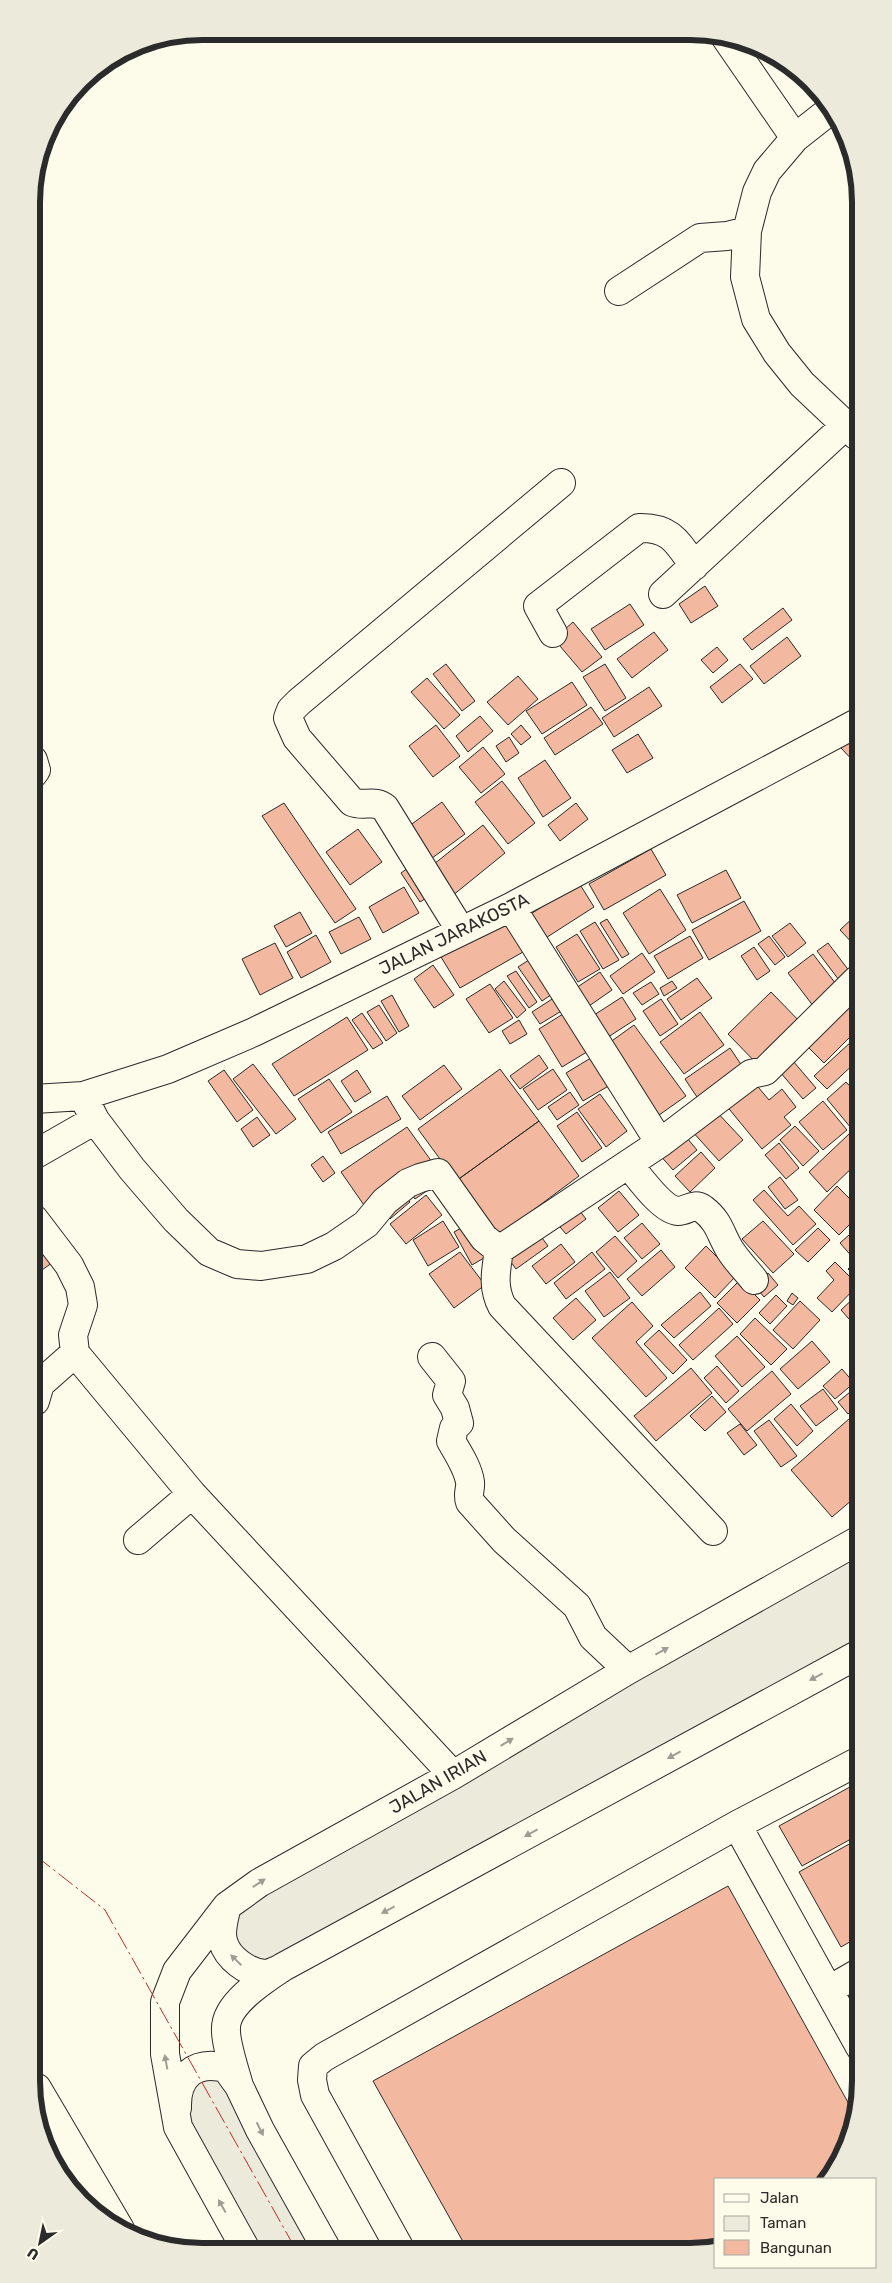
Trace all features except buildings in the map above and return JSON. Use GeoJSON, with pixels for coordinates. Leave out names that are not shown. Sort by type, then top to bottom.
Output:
{"type":"FeatureCollection","features":[{"type":"Feature","properties":{"kind":"street"},"geometry":{"type":"LineString","coordinates":[[732,46],[795,138]]}},
{"type":"Feature","properties":{"kind":"street"},"geometry":{"type":"LineString","coordinates":[[663,594],[851,430],[802,384],[778,353],[756,319],[745,277],[747,231],[757,192],[767,171],[795,138],[825,114]]}},
{"type":"Feature","properties":{"kind":"street"},"geometry":{"type":"LineString","coordinates":[[619,291],[700,238],[747,231]]}},
{"type":"Feature","properties":{"kind":"street"},"geometry":{"type":"LineString","coordinates":[[461,931],[385,808],[376,802],[359,805],[352,802],[297,738],[288,718],[291,710],[299,702],[561,483]]}},
{"type":"Feature","properties":{"kind":"street"},"geometry":{"type":"LineString","coordinates":[[553,633],[538,606],[639,528],[655,528],[669,535],[694,566]]}},
{"type":"Feature","properties":{"kind":"street","name":"JALAN JARAKOSTA"},"geometry":{"type":"LineString","coordinates":[[40,1099],[82,1096],[168,1069],[254,1032],[511,907],[852,726]]}},
{"type":"Feature","properties":{"kind":"street"},"geometry":{"type":"LineString","coordinates":[[511,907],[660,1143]]}},
{"type":"Feature","properties":{"kind":"street"},"geometry":{"type":"LineString","coordinates":[[713,1530],[502,1306],[496,1294],[495,1283],[499,1250],[629,1165],[751,1074],[765,1071],[852,985]]}},
{"type":"Feature","properties":{"kind":"street"},"geometry":{"type":"LineString","coordinates":[[82,1096],[95,1120],[132,1169],[176,1220],[209,1252],[237,1264],[261,1266],[307,1259],[334,1246],[366,1224],[385,1201],[408,1183],[438,1173],[484,1238],[499,1250]]}},
{"type":"Feature","properties":{"kind":"street"},"geometry":{"type":"LineString","coordinates":[[40,1152],[95,1120]]}},
{"type":"Feature","properties":{"kind":"street"},"geometry":{"type":"LineString","coordinates":[[629,1165],[662,1203],[670,1208],[679,1211],[691,1206],[704,1209],[721,1228],[731,1251],[754,1280]]}},
{"type":"Feature","properties":{"kind":"street"},"geometry":{"type":"LineString","coordinates":[[40,1227],[69,1265],[80,1287],[83,1305],[73,1335],[75,1353],[192,1494],[452,1775]]}},
{"type":"Feature","properties":{"kind":"street"},"geometry":{"type":"LineString","coordinates":[[40,1384],[75,1353]]}},
{"type":"Feature","properties":{"kind":"street"},"geometry":{"type":"LineString","coordinates":[[432,1357],[450,1381],[447,1395],[455,1408],[460,1423],[454,1428],[451,1441],[460,1456],[470,1483],[468,1494],[470,1502],[504,1540],[577,1606],[593,1637],[628,1670]]}},
{"type":"Feature","properties":{"kind":"street"},"geometry":{"type":"LineString","coordinates":[[138,1540],[192,1494]]}},
{"type":"Feature","properties":{"kind":"street","name":"JALAN IRIAN"},"geometry":{"type":"LineString","coordinates":[[178,2127],[165,2054],[165,2002],[178,1971],[227,1906],[259,1882],[452,1775],[628,1670],[852,1544]]}},
{"type":"Feature","properties":{"kind":"street"},"geometry":{"type":"LineString","coordinates":[[239,2086],[226,2027],[233,2011],[243,1996],[280,1969],[852,1658]]}},
{"type":"Feature","properties":{"kind":"street"},"geometry":{"type":"LineString","coordinates":[[396,2243],[315,2094],[312,2080],[313,2066],[324,2057],[737,1825],[852,1766]]}},
{"type":"Feature","properties":{"kind":"street"},"geometry":{"type":"LineString","coordinates":[[737,1825],[852,2032]]}},
{"type":"Feature","properties":{"kind":"street"},"geometry":{"type":"LineString","coordinates":[[227,1906],[222,1927],[223,1942],[237,1962],[254,1972],[266,1974],[280,1969]]}},
{"type":"Feature","properties":{"kind":"street"},"geometry":{"type":"LineString","coordinates":[[829,1990],[852,1977]]}},
{"type":"Feature","properties":{"kind":"street"},"geometry":{"type":"LineString","coordinates":[[242,2243],[178,2127],[177,2098],[180,2084],[196,2069],[204,2065],[226,2068],[239,2086],[260,2130],[323,2243]]}},
{"type":"Feature","properties":{"kind":"street"},"geometry":{"type":"LineString","coordinates":[[41,2094],[111,2214]]}},
{"type":"Feature","properties":{"kind":"green space"},"geometry":{"type":"Polygon","coordinates":[[[852,1544],[852,1658],[283,1967],[237,1962],[227,1906],[852,1544]]]}},
{"type":"Feature","properties":{"kind":"green space"},"geometry":{"type":"Polygon","coordinates":[[[214,2065],[323,2243],[243,2243],[177,2098],[214,2065]]]}},
{"type":"Feature","properties":{"kind":"power"},"geometry":{"type":"LineString","coordinates":[[40,1859],[105,1910],[292,2243]]}}]}
